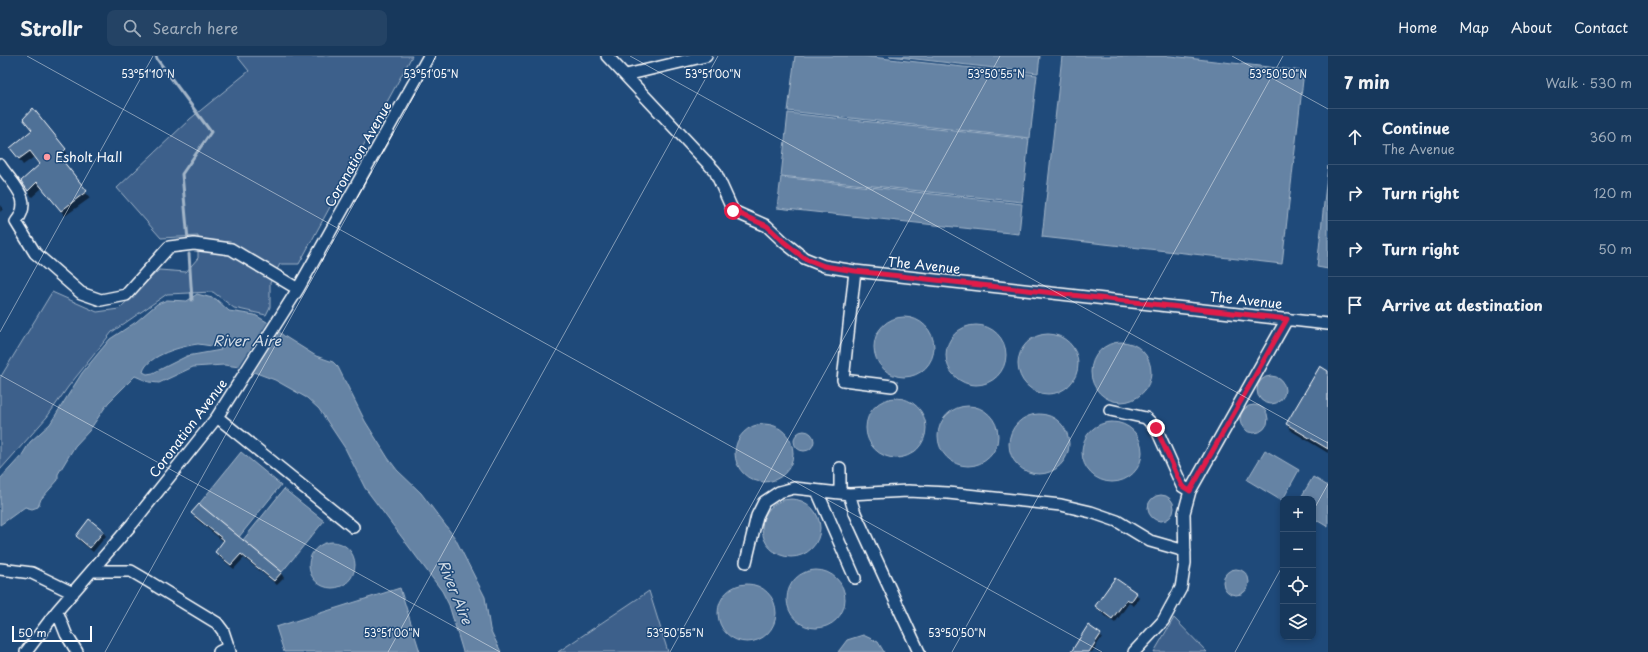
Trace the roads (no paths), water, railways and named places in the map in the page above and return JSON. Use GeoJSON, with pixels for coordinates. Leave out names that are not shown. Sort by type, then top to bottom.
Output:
{"type":"FeatureCollection","features":[{"type":"Feature","properties":{"kind":"street","name":"Coronation Avenue"},"geometry":{"type":"LineString","coordinates":[[26,652],[57,611],[93,570],[217,417],[298,288],[430,56]]}},
{"type":"Feature","properties":{"kind":"street","name":"The Avenue"},"geometry":{"type":"LineString","coordinates":[[607,56],[715,171],[733,211],[767,226],[804,258],[824,266],[855,271],[1328,324]]}},
{"type":"Feature","properties":{"kind":"street"},"geometry":{"type":"LineString","coordinates":[[626,75],[706,56]]}},
{"type":"Feature","properties":{"kind":"street"},"geometry":{"type":"LineString","coordinates":[[0,165],[23,196],[23,214],[16,222],[35,253],[81,294],[101,300],[126,295],[169,247],[194,244],[231,250],[298,288]]}},
{"type":"Feature","properties":{"kind":"street"},"geometry":{"type":"LineString","coordinates":[[855,271],[843,380],[892,386]]}},
{"type":"Feature","properties":{"kind":"street"},"geometry":{"type":"LineString","coordinates":[[1134,652],[1163,621],[1181,588],[1185,563],[1184,513],[1190,491],[1287,319]]}},
{"type":"Feature","properties":{"kind":"street"},"geometry":{"type":"LineString","coordinates":[[1110,410],[1146,418],[1156,428],[1182,486],[1190,491]]}},
{"type":"Feature","properties":{"kind":"street"},"geometry":{"type":"LineString","coordinates":[[217,417],[353,526]]}},
{"type":"Feature","properties":{"kind":"street"},"geometry":{"type":"LineString","coordinates":[[840,468],[845,494],[919,652]]}},
{"type":"Feature","properties":{"kind":"street"},"geometry":{"type":"LineString","coordinates":[[746,562],[757,516],[764,502],[779,492],[794,488],[845,494],[908,490],[1061,505],[1091,512],[1111,519],[1150,541],[1185,550]]}},
{"type":"Feature","properties":{"kind":"street"},"geometry":{"type":"LineString","coordinates":[[817,491],[855,578]]}},
{"type":"Feature","properties":{"kind":"street"},"geometry":{"type":"LineString","coordinates":[[0,569],[32,573],[73,593]]}},
{"type":"Feature","properties":{"kind":"street"},"geometry":{"type":"LineString","coordinates":[[93,570],[131,572],[143,578],[217,623],[222,631],[226,650]]}},
{"type":"Feature","properties":{"kind":"street"},"geometry":{"type":"LineString","coordinates":[[57,611],[66,634],[77,652]]}},
{"type":"Feature","properties":{"kind":"water"},"geometry":{"type":"Polygon","coordinates":[[[795,56],[862,56],[1037,75],[1030,138],[788,111],[795,56]]]}},
{"type":"Feature","properties":{"kind":"water"},"geometry":{"type":"Polygon","coordinates":[[[889,56],[1040,56],[1038,73],[889,56]]]}},
{"type":"Feature","properties":{"kind":"water"},"geometry":{"type":"Polygon","coordinates":[[[1062,56],[1170,56],[1304,71],[1282,264],[1042,237],[1062,56]]]}},
{"type":"Feature","properties":{"kind":"water"},"geometry":{"type":"Polygon","coordinates":[[[788,113],[1029,139],[1022,202],[781,176],[788,113]]]}},
{"type":"Feature","properties":{"kind":"water"},"geometry":{"type":"Polygon","coordinates":[[[1328,166],[1328,269],[1317,267],[1328,166]]]}},
{"type":"Feature","properties":{"kind":"water"},"geometry":{"type":"Polygon","coordinates":[[[781,177],[1022,204],[1019,234],[777,208],[781,177]]]}},
{"type":"Feature","properties":{"kind":"water","name":"River Aire"},"geometry":{"type":"Polygon","coordinates":[[[197,294],[216,299],[229,311],[255,315],[267,322],[284,336],[316,356],[333,362],[338,367],[365,421],[388,458],[397,470],[421,493],[455,538],[485,597],[490,629],[501,652],[463,652],[449,605],[442,591],[365,488],[345,448],[319,409],[307,398],[275,380],[240,367],[224,365],[193,367],[159,383],[149,382],[135,376],[108,403],[89,431],[75,446],[58,474],[58,480],[41,499],[38,507],[32,509],[25,507],[0,525],[0,479],[22,455],[30,442],[50,424],[82,373],[110,339],[136,322],[157,304],[167,300],[187,301],[197,294]],[[198,344],[175,349],[158,356],[151,361],[143,372],[147,374],[153,373],[187,356],[221,350],[219,347],[198,344]]]}},
{"type":"Feature","properties":{"kind":"water"},"geometry":{"type":"Polygon","coordinates":[[[898,317],[910,317],[921,322],[929,330],[934,341],[932,359],[921,372],[910,377],[898,377],[887,372],[879,364],[874,353],[874,341],[879,330],[887,322],[898,317]]]}},
{"type":"Feature","properties":{"kind":"water"},"geometry":{"type":"Polygon","coordinates":[[[970,325],[982,325],[993,330],[1001,338],[1006,349],[1004,367],[993,380],[982,385],[970,385],[959,380],[951,372],[946,361],[946,349],[951,338],[959,330],[970,325]]]}},
{"type":"Feature","properties":{"kind":"water"},"geometry":{"type":"Polygon","coordinates":[[[1042,334],[1054,334],[1065,339],[1073,347],[1078,358],[1076,376],[1065,389],[1054,394],[1042,394],[1031,389],[1023,381],[1018,370],[1018,358],[1023,347],[1031,339],[1042,334]]]}},
{"type":"Feature","properties":{"kind":"water"},"geometry":{"type":"Polygon","coordinates":[[[1115,342],[1127,342],[1138,347],[1146,355],[1151,366],[1149,384],[1138,397],[1127,402],[1115,402],[1104,397],[1096,389],[1091,378],[1091,366],[1096,355],[1104,347],[1115,342]]]}},
{"type":"Feature","properties":{"kind":"water"},"geometry":{"type":"Polygon","coordinates":[[[1271,376],[1281,380],[1285,390],[1281,400],[1271,404],[1261,400],[1257,390],[1261,380],[1271,376]]]}},
{"type":"Feature","properties":{"kind":"water"},"geometry":{"type":"Polygon","coordinates":[[[890,398],[902,398],[913,403],[921,411],[926,422],[924,440],[913,453],[902,458],[890,458],[879,453],[871,445],[866,434],[866,422],[871,411],[879,403],[890,398]]]}},
{"type":"Feature","properties":{"kind":"water"},"geometry":{"type":"Polygon","coordinates":[[[1254,405],[1264,409],[1268,419],[1264,429],[1254,433],[1244,429],[1240,419],[1244,409],[1254,405]]]}},
{"type":"Feature","properties":{"kind":"water"},"geometry":{"type":"Polygon","coordinates":[[[962,406],[974,406],[985,411],[993,419],[998,430],[996,448],[985,461],[974,466],[962,466],[951,461],[943,453],[938,442],[938,430],[943,419],[951,411],[962,406]]]}},
{"type":"Feature","properties":{"kind":"water"},"geometry":{"type":"Polygon","coordinates":[[[1033,414],[1045,414],[1056,419],[1064,427],[1069,438],[1067,456],[1056,469],[1045,474],[1033,474],[1022,469],[1014,461],[1009,450],[1009,438],[1014,427],[1022,419],[1033,414]]]}},
{"type":"Feature","properties":{"kind":"water"},"geometry":{"type":"Polygon","coordinates":[[[1106,422],[1118,422],[1129,427],[1137,435],[1142,446],[1140,464],[1129,477],[1118,482],[1106,482],[1095,477],[1087,469],[1082,458],[1082,446],[1087,435],[1095,427],[1106,422]]]}},
{"type":"Feature","properties":{"kind":"water"},"geometry":{"type":"Polygon","coordinates":[[[764,424],[775,426],[788,437],[791,442],[793,453],[791,464],[780,477],[775,480],[764,482],[753,480],[740,469],[737,464],[735,453],[737,442],[748,429],[753,426],[764,424]]]}},
{"type":"Feature","properties":{"kind":"water"},"geometry":{"type":"Polygon","coordinates":[[[800,431],[808,431],[814,437],[814,445],[808,451],[800,451],[794,445],[794,437],[800,431]]]}},
{"type":"Feature","properties":{"kind":"water"},"geometry":{"type":"Polygon","coordinates":[[[1265,450],[1299,470],[1285,496],[1280,496],[1280,500],[1247,480],[1265,450]]]}},
{"type":"Feature","properties":{"kind":"water"},"geometry":{"type":"Polygon","coordinates":[[[241,452],[281,485],[239,537],[199,504],[241,452]]]}},
{"type":"Feature","properties":{"kind":"water"},"geometry":{"type":"Polygon","coordinates":[[[1313,477],[1328,486],[1328,527],[1316,520],[1316,496],[1302,496],[1313,477]]]}},
{"type":"Feature","properties":{"kind":"water"},"geometry":{"type":"Polygon","coordinates":[[[284,489],[324,521],[282,572],[243,540],[284,489]]]}},
{"type":"Feature","properties":{"kind":"water"},"geometry":{"type":"Polygon","coordinates":[[[1161,495],[1170,499],[1174,508],[1170,517],[1161,521],[1152,517],[1148,508],[1152,499],[1161,495]]]}},
{"type":"Feature","properties":{"kind":"water"},"geometry":{"type":"Polygon","coordinates":[[[791,499],[802,501],[815,512],[818,517],[820,528],[818,539],[807,552],[802,555],[791,557],[780,555],[767,544],[764,539],[762,528],[764,517],[775,504],[780,501],[791,499]]]}},
{"type":"Feature","properties":{"kind":"water"},"geometry":{"type":"Polygon","coordinates":[[[332,542],[345,546],[351,552],[355,565],[351,578],[345,584],[332,588],[319,584],[313,578],[309,565],[313,552],[319,546],[332,542]]]}},
{"type":"Feature","properties":{"kind":"water"},"geometry":{"type":"Polygon","coordinates":[[[1236,569],[1245,573],[1249,582],[1245,591],[1236,595],[1227,591],[1223,582],[1227,573],[1236,569]]]}},
{"type":"Feature","properties":{"kind":"water"},"geometry":{"type":"Polygon","coordinates":[[[816,570],[827,572],[840,583],[843,588],[845,599],[843,610],[832,623],[827,626],[816,628],[805,626],[792,615],[789,610],[787,599],[789,588],[800,575],[805,572],[816,570]]]}},
{"type":"Feature","properties":{"kind":"water"},"geometry":{"type":"Polygon","coordinates":[[[747,584],[758,586],[771,597],[774,602],[776,613],[774,624],[763,637],[758,640],[747,642],[736,640],[723,629],[720,624],[718,613],[720,602],[731,589],[736,586],[747,584]]]}},
{"type":"Feature","properties":{"kind":"water"},"geometry":{"type":"Polygon","coordinates":[[[400,588],[420,652],[284,652],[276,627],[400,588]]]}},
{"type":"Feature","properties":{"kind":"water"},"geometry":{"type":"Polygon","coordinates":[[[863,635],[878,642],[884,652],[838,652],[847,640],[863,635]]]}},
{"type":"Feature","properties":{"kind":"waterway"},"geometry":{"type":"LineString","coordinates":[[156,56],[211,132],[182,174],[188,240]]}},
{"type":"Feature","properties":{"kind":"waterway"},"geometry":{"type":"LineString","coordinates":[[189,254],[192,300]]}},
{"type":"Feature","properties":{"kind":"place","name":"Esholt Hall"},"geometry":{"type":"Point","coordinates":[47,157]}}]}
